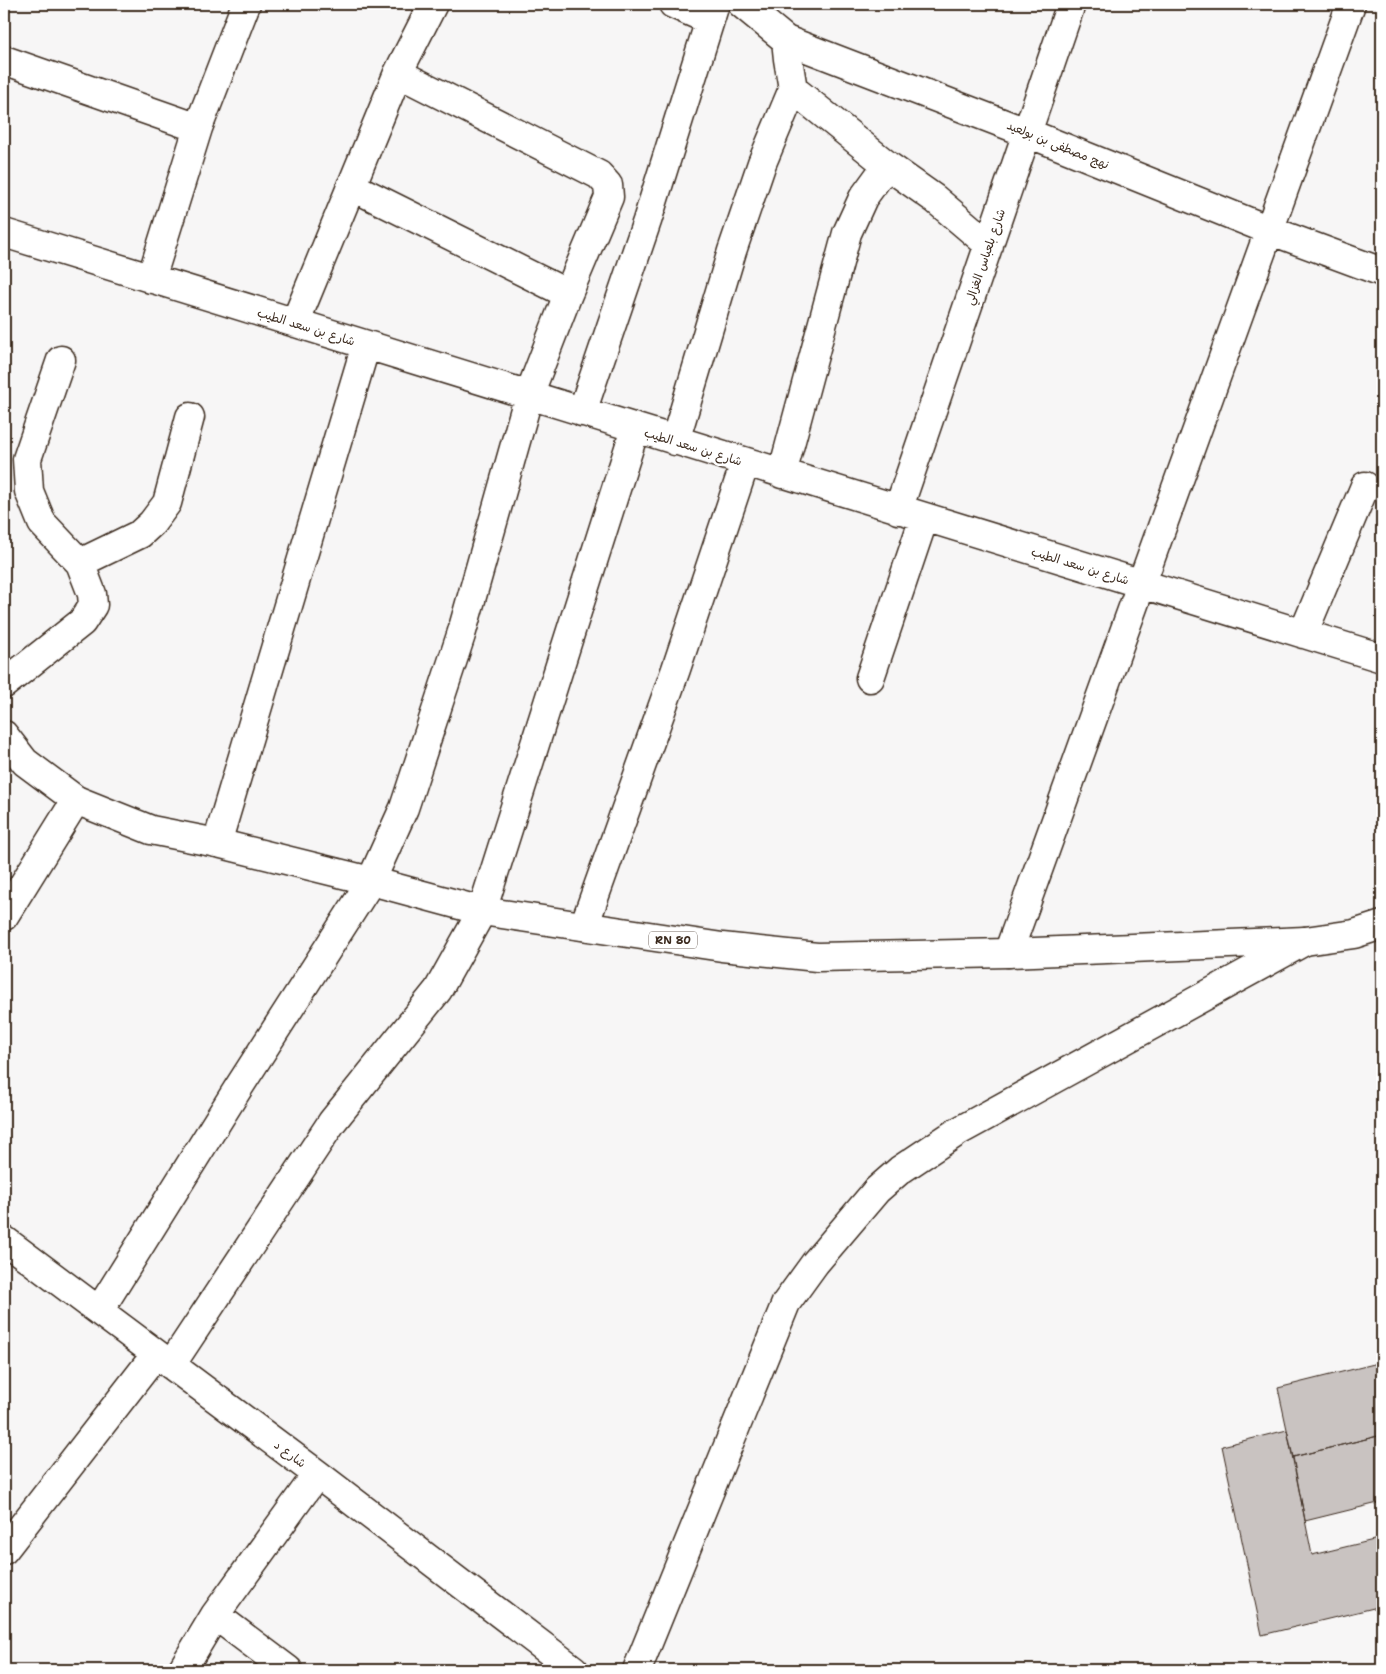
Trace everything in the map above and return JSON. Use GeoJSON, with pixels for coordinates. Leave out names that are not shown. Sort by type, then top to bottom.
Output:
{"type":"FeatureCollection","features":[{"type":"Feature","properties":{"kind":"street"},"geometry":{"type":"LineString","coordinates":[[151,279],[198,128],[246,4]]}},
{"type":"Feature","properties":{"kind":"street"},"geometry":{"type":"LineString","coordinates":[[295,323],[398,73],[433,4]]}},
{"type":"Feature","properties":{"kind":"street"},"geometry":{"type":"LineString","coordinates":[[582,412],[647,221],[712,12],[673,4]]}},
{"type":"Feature","properties":{"kind":"street","name":"نهج مصطفى بن بولعيد"},"geometry":{"type":"LineString","coordinates":[[742,4],[786,40],[1028,133],[1269,230],[1382,272]]}},
{"type":"Feature","properties":{"kind":"street","name":"شارع بلعباس الغزالي"},"geometry":{"type":"LineString","coordinates":[[898,510],[1071,4]]}},
{"type":"Feature","properties":{"kind":"street"},"geometry":{"type":"LineString","coordinates":[[1008,953],[1351,4]]}},
{"type":"Feature","properties":{"kind":"street"},"geometry":{"type":"LineString","coordinates":[[675,441],[732,252],[762,163],[794,89],[786,40]]}},
{"type":"Feature","properties":{"kind":"street"},"geometry":{"type":"LineString","coordinates":[[4,60],[198,128]]}},
{"type":"Feature","properties":{"kind":"street"},"geometry":{"type":"LineString","coordinates":[[99,1311],[371,880],[404,808],[461,635],[529,396],[568,294],[609,197],[608,185],[599,175],[398,73]]}},
{"type":"Feature","properties":{"kind":"street"},"geometry":{"type":"LineString","coordinates":[[794,89],[887,165],[935,199],[989,245]]}},
{"type":"Feature","properties":{"kind":"street"},"geometry":{"type":"LineString","coordinates":[[782,474],[847,233],[863,198],[887,165]]}},
{"type":"Feature","properties":{"kind":"street"},"geometry":{"type":"LineString","coordinates":[[351,186],[568,294]]}},
{"type":"Feature","properties":{"kind":"street","name":"شارع بن سعد الطيب"},"geometry":{"type":"LineString","coordinates":[[4,234],[1382,658]]}},
{"type":"Feature","properties":{"kind":"street"},"geometry":{"type":"LineString","coordinates":[[217,843],[366,346]]}},
{"type":"Feature","properties":{"kind":"street"},"geometry":{"type":"LineString","coordinates":[[4,684],[82,622],[93,606],[92,594],[80,563],[42,522],[29,491],[27,459],[61,360]]}},
{"type":"Feature","properties":{"kind":"street"},"geometry":{"type":"LineString","coordinates":[[80,563],[140,534],[152,523],[167,503],[190,417]]}},
{"type":"Feature","properties":{"kind":"street"},"geometry":{"type":"LineString","coordinates":[[4,1550],[164,1359],[332,1122],[438,990],[482,911],[635,429]]}},
{"type":"Feature","properties":{"kind":"street"},"geometry":{"type":"LineString","coordinates":[[584,926],[676,669],[746,463]]}},
{"type":"Feature","properties":{"kind":"street"},"geometry":{"type":"LineString","coordinates":[[1303,634],[1365,486]]}},
{"type":"Feature","properties":{"kind":"street"},"geometry":{"type":"LineString","coordinates":[[870,678],[924,518]]}},
{"type":"Feature","properties":{"kind":"street","name":"RN 80"},"geometry":{"type":"LineString","coordinates":[[4,735],[25,762],[76,800],[152,830],[217,843],[371,880],[482,911],[722,948],[817,957],[1008,953],[1306,941],[1354,934],[1382,925]]}},
{"type":"Feature","properties":{"kind":"street"},"geometry":{"type":"LineString","coordinates":[[4,916],[76,800]]}},
{"type":"Feature","properties":{"kind":"street"},"geometry":{"type":"LineString","coordinates":[[638,1670],[786,1303],[815,1263],[876,1190],[900,1170],[957,1132],[1306,941]]}},
{"type":"Feature","properties":{"kind":"street","name":"شارع د"},"geometry":{"type":"LineString","coordinates":[[4,1240],[317,1474],[574,1670]]}},
{"type":"Feature","properties":{"kind":"street"},"geometry":{"type":"LineString","coordinates":[[182,1670],[215,1615],[317,1474]]}},
{"type":"Feature","properties":{"kind":"street"},"geometry":{"type":"LineString","coordinates":[[215,1615],[288,1670]]}},
{"type":"Feature","properties":{"kind":"building"},"geometry":{"type":"Polygon","coordinates":[[[1382,1362],[1382,1435],[1293,1457],[1278,1388],[1382,1362]]]}},
{"type":"Feature","properties":{"kind":"building"},"geometry":{"type":"Polygon","coordinates":[[[1287,1430],[1312,1555],[1382,1538],[1382,1606],[1262,1635],[1222,1446],[1287,1430]]]}},
{"type":"Feature","properties":{"kind":"building"},"geometry":{"type":"Polygon","coordinates":[[[1382,1435],[1382,1502],[1305,1521],[1293,1457],[1382,1435]]]}}]}
